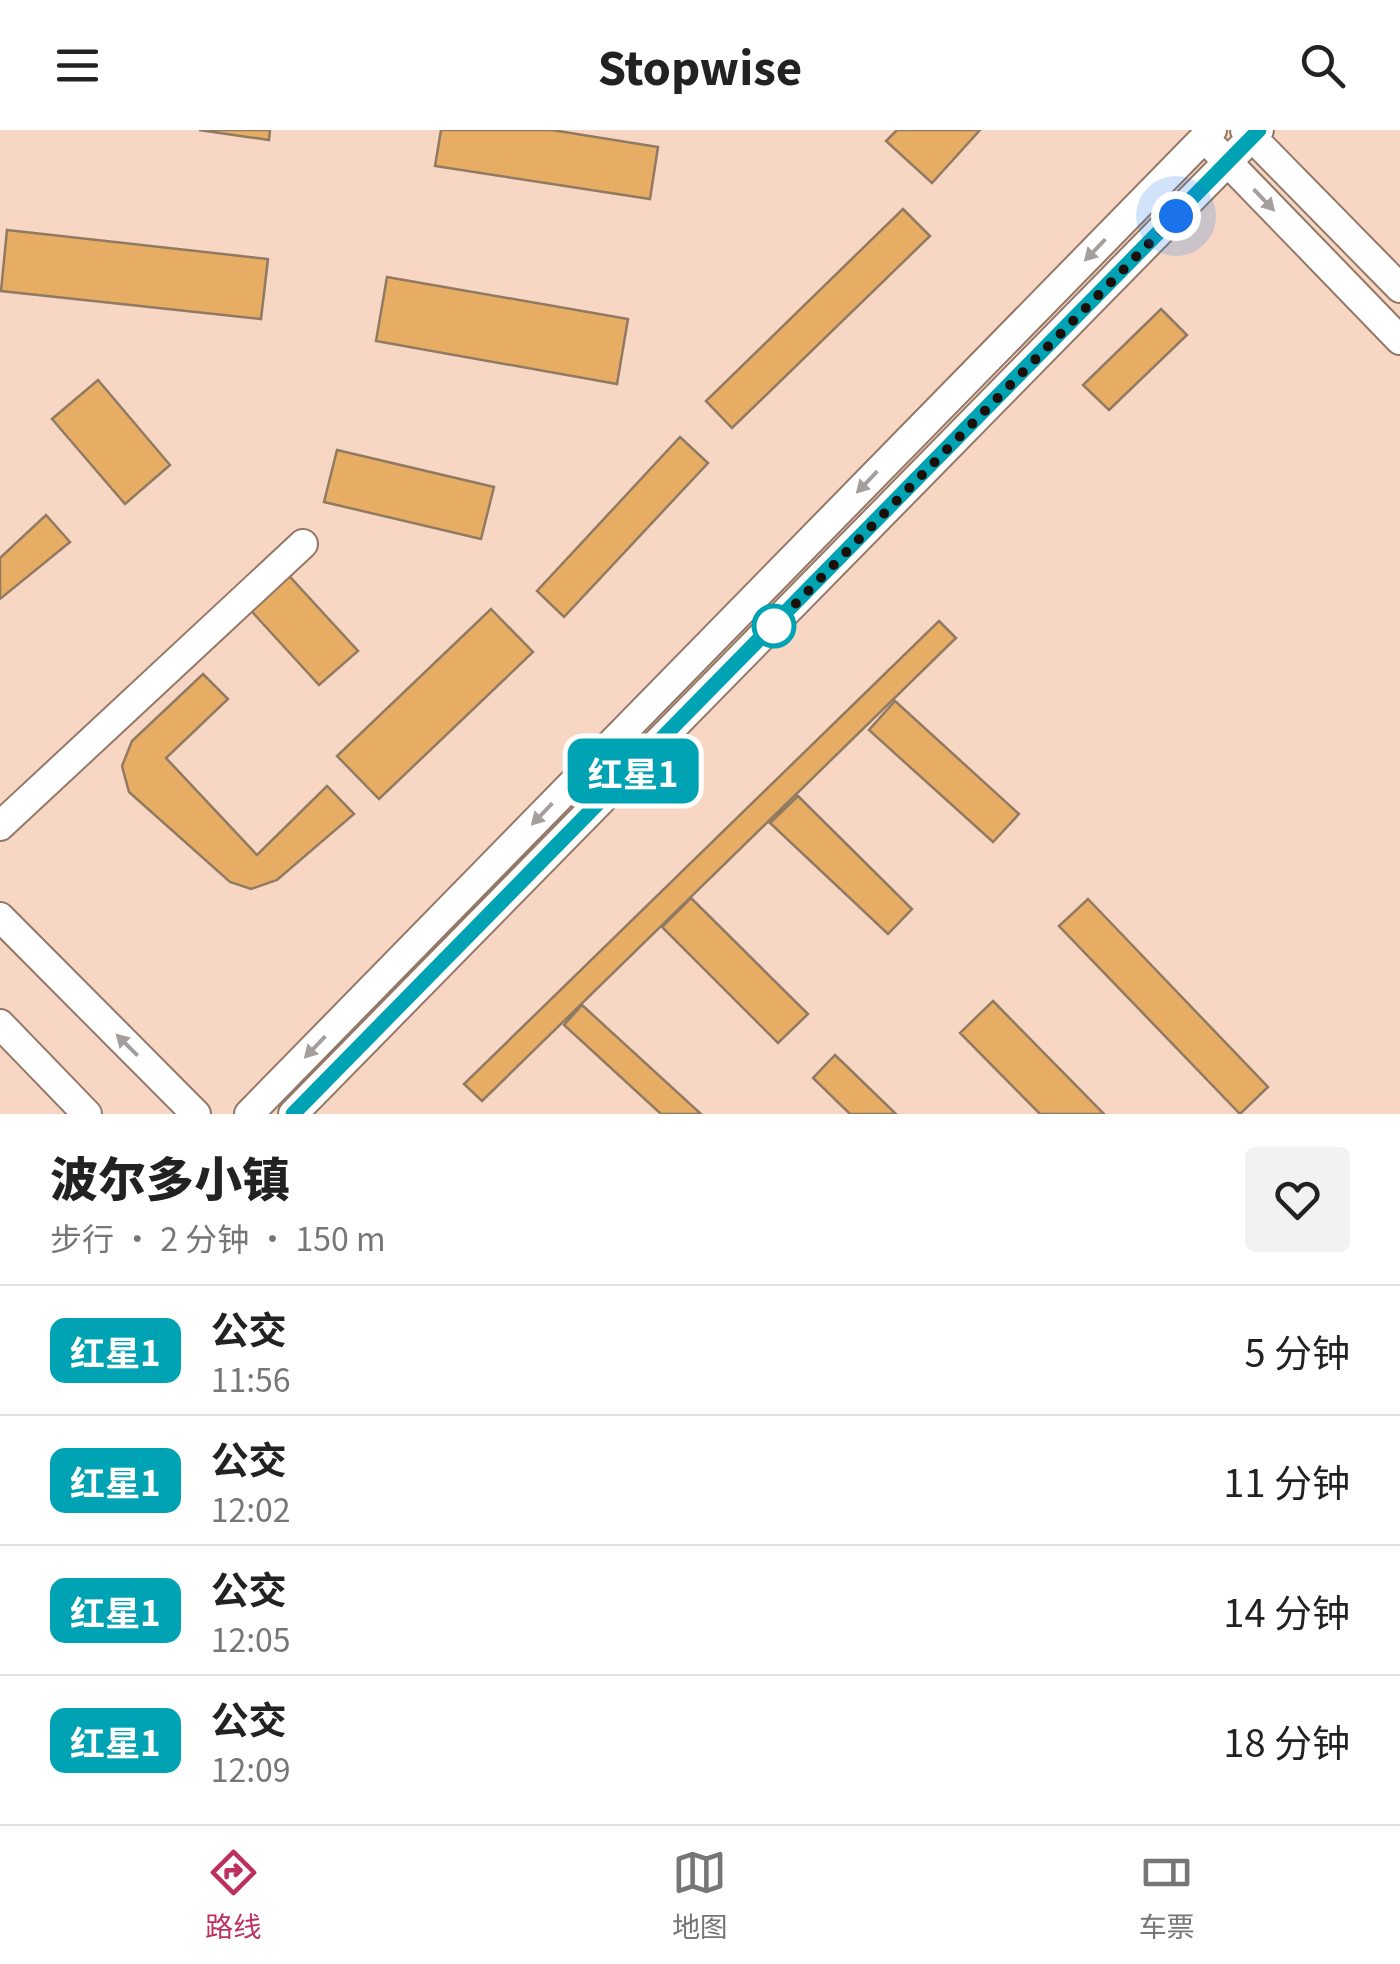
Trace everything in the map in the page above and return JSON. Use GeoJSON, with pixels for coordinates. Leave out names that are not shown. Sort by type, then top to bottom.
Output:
{"type":"FeatureCollection","features":[{"type":"Feature","properties":{"kind":"street"},"geometry":{"type":"LineString","coordinates":[[293,1114],[1228,162],[1252,132],[1400,288]]}},
{"type":"Feature","properties":{"kind":"street"},"geometry":{"type":"LineString","coordinates":[[249,1114],[1204,133],[1400,340]]}},
{"type":"Feature","properties":{"kind":"street"},"geometry":{"type":"LineString","coordinates":[[0,826],[303,544]]}},
{"type":"Feature","properties":{"kind":"street"},"geometry":{"type":"LineString","coordinates":[[0,916],[196,1114]]}},
{"type":"Feature","properties":{"kind":"street"},"geometry":{"type":"LineString","coordinates":[[0,1024],[87,1114]]}},
{"type":"Feature","properties":{"kind":"building"},"geometry":{"type":"Polygon","coordinates":[[[199,130],[270,130],[269,140],[199,130]]]}},
{"type":"Feature","properties":{"kind":"building"},"geometry":{"type":"Polygon","coordinates":[[[441,130],[552,130],[658,147],[650,199],[435,166],[441,130]]]}},
{"type":"Feature","properties":{"kind":"building"},"geometry":{"type":"Polygon","coordinates":[[[897,130],[980,130],[932,183],[886,141],[897,130]]]}},
{"type":"Feature","properties":{"kind":"building"},"geometry":{"type":"Polygon","coordinates":[[[903,209],[930,236],[732,428],[706,401],[903,209]]]}},
{"type":"Feature","properties":{"kind":"building"},"geometry":{"type":"Polygon","coordinates":[[[7,230],[268,259],[261,319],[1,291],[7,230]]]}},
{"type":"Feature","properties":{"kind":"building"},"geometry":{"type":"Polygon","coordinates":[[[387,277],[628,319],[617,384],[376,341],[387,277]]]}},
{"type":"Feature","properties":{"kind":"building"},"geometry":{"type":"Polygon","coordinates":[[[1161,309],[1187,335],[1109,410],[1083,385],[1161,309]]]}},
{"type":"Feature","properties":{"kind":"building"},"geometry":{"type":"Polygon","coordinates":[[[98,380],[170,465],[125,504],[52,419],[98,380]]]}},
{"type":"Feature","properties":{"kind":"building"},"geometry":{"type":"Polygon","coordinates":[[[680,437],[708,463],[564,617],[537,591],[680,437]]]}},
{"type":"Feature","properties":{"kind":"building"},"geometry":{"type":"Polygon","coordinates":[[[337,450],[494,487],[481,539],[324,502],[337,450]]]}},
{"type":"Feature","properties":{"kind":"building"},"geometry":{"type":"Polygon","coordinates":[[[46,515],[70,542],[0,599],[0,558],[46,515]]]}},
{"type":"Feature","properties":{"kind":"building"},"geometry":{"type":"Polygon","coordinates":[[[281,567],[358,651],[319,685],[243,602],[281,567]]]}},
{"type":"Feature","properties":{"kind":"building"},"geometry":{"type":"Polygon","coordinates":[[[491,609],[533,652],[379,799],[337,756],[491,609]]]}},
{"type":"Feature","properties":{"kind":"building"},"geometry":{"type":"Polygon","coordinates":[[[939,621],[956,638],[482,1101],[464,1084],[939,621]]]}},
{"type":"Feature","properties":{"kind":"building"},"geometry":{"type":"Polygon","coordinates":[[[203,674],[228,699],[166,758],[257,855],[327,786],[354,814],[277,880],[251,889],[230,882],[129,792],[122,766],[132,741],[203,674]]]}},
{"type":"Feature","properties":{"kind":"building"},"geometry":{"type":"Polygon","coordinates":[[[895,701],[1019,814],[993,842],[869,730],[895,701]]]}},
{"type":"Feature","properties":{"kind":"building"},"geometry":{"type":"Polygon","coordinates":[[[798,796],[912,909],[888,934],[770,823],[798,796]]]}},
{"type":"Feature","properties":{"kind":"building"},"geometry":{"type":"Polygon","coordinates":[[[691,898],[808,1014],[778,1043],[662,927],[691,898]]]}},
{"type":"Feature","properties":{"kind":"building"},"geometry":{"type":"Polygon","coordinates":[[[1088,899],[1268,1087],[1240,1114],[1059,926],[1088,899]]]}},
{"type":"Feature","properties":{"kind":"building"},"geometry":{"type":"Polygon","coordinates":[[[993,1001],[1104,1114],[1040,1114],[960,1033],[993,1001]]]}},
{"type":"Feature","properties":{"kind":"building"},"geometry":{"type":"Polygon","coordinates":[[[582,1005],[701,1114],[661,1114],[564,1025],[582,1005]]]}},
{"type":"Feature","properties":{"kind":"building"},"geometry":{"type":"Polygon","coordinates":[[[835,1055],[896,1114],[850,1114],[813,1078],[835,1055]]]}},
{"type":"Feature","properties":{"kind":"bus line","name":"红星1"},"geometry":{"type":"LineString","coordinates":[[293,1114],[1259,130]]}},
{"type":"Feature","properties":{"kind":"route"},"geometry":{"type":"LineString","coordinates":[[774,626],[766,634],[1176,216]]}}]}
